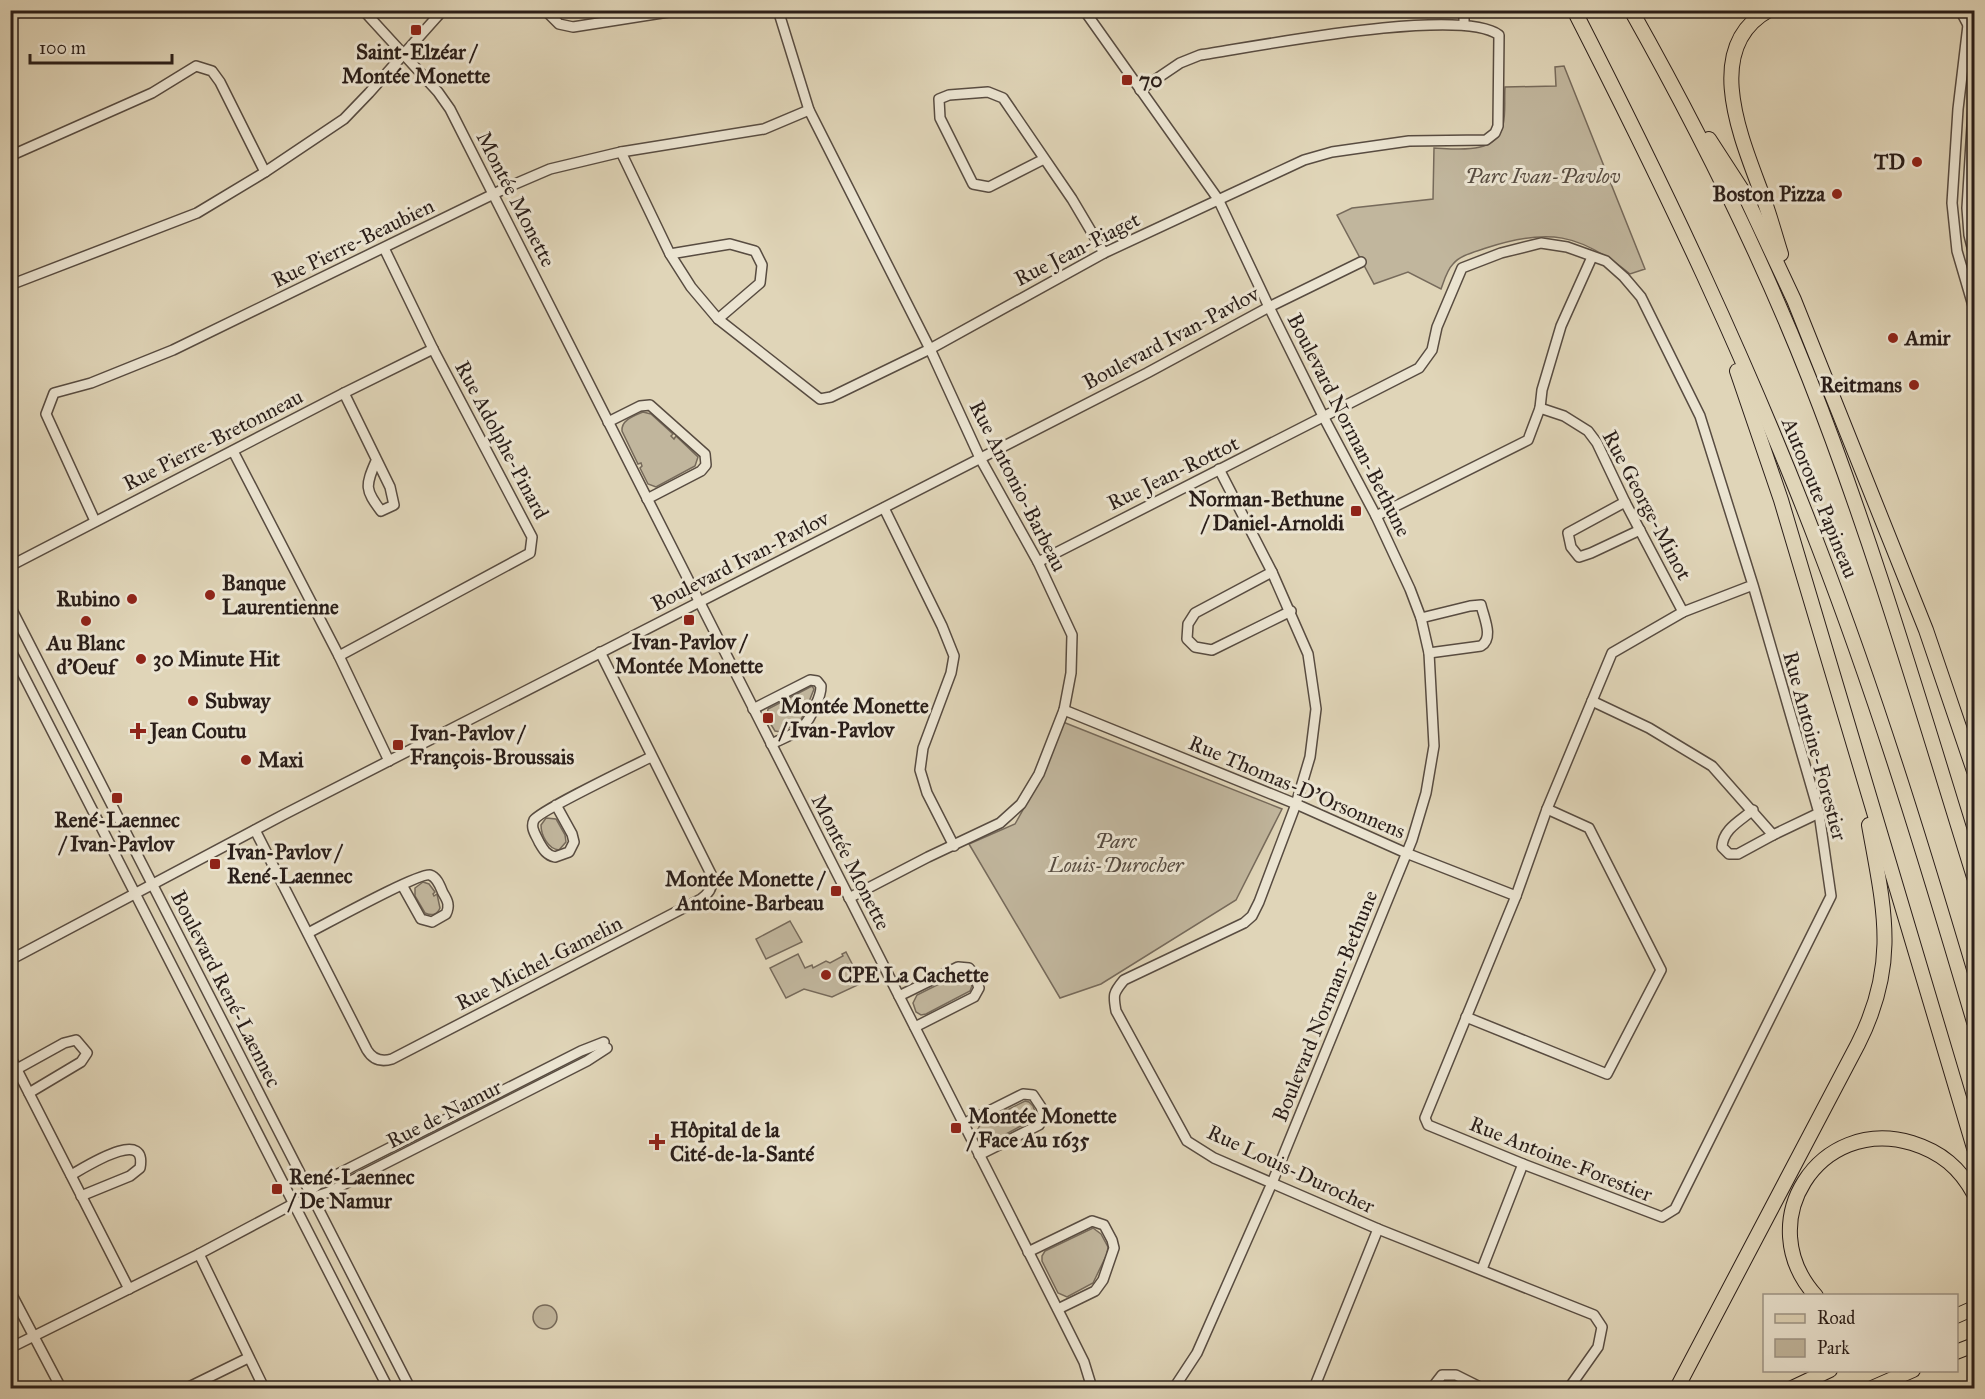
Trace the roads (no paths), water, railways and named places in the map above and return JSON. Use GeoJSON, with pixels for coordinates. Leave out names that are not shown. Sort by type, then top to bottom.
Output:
{"type":"FeatureCollection","features":[{"type":"Feature","properties":{"kind":"highway","name":"Autoroute Papineau"},"geometry":{"type":"LineString","coordinates":[[1574,10],[1626,113],[1703,276],[1787,468],[1838,598],[1902,783],[1974,1022]]}},
{"type":"Feature","properties":{"kind":"highway","name":"Autoroute Papineau"},"geometry":{"type":"LineString","coordinates":[[1631,10],[1737,214],[1815,395],[1876,565],[1974,877]]}},
{"type":"Feature","properties":{"kind":"highway"},"geometry":{"type":"LineString","coordinates":[[1769,10],[1748,27],[1738,44],[1732,66],[1732,93],[1742,136],[1768,210],[1794,300]]}},
{"type":"Feature","properties":{"kind":"highway"},"geometry":{"type":"LineString","coordinates":[[1665,72],[1744,193],[1794,300],[1944,679],[1974,745]]}},
{"type":"Feature","properties":{"kind":"highway"},"geometry":{"type":"LineString","coordinates":[[1703,276],[1780,500],[1974,1148]]}},
{"type":"Feature","properties":{"kind":"highway"},"geometry":{"type":"LineString","coordinates":[[1944,679],[1974,771]]}},
{"type":"Feature","properties":{"kind":"highway"},"geometry":{"type":"LineString","coordinates":[[1677,1389],[1858,1044],[1877,997],[1885,954],[1885,920],[1860,766]]}},
{"type":"Feature","properties":{"kind":"highway"},"geometry":{"type":"LineString","coordinates":[[1815,1294],[1803,1278],[1794,1258],[1790,1225],[1794,1203],[1803,1183],[1815,1166],[1833,1153],[1853,1143],[1871,1139],[1889,1138],[1909,1142],[1946,1159],[1962,1174],[1974,1194]]}},
{"type":"Feature","properties":{"kind":"highway"},"geometry":{"type":"LineString","coordinates":[[1958,1315],[1974,1308]]}},
{"type":"Feature","properties":{"kind":"highway"},"geometry":{"type":"LineString","coordinates":[[1958,1351],[1974,1345]]}},
{"type":"Feature","properties":{"kind":"highway"},"geometry":{"type":"LineString","coordinates":[[1792,1389],[1828,1372]]}},
{"type":"Feature","properties":{"kind":"highway"},"geometry":{"type":"LineString","coordinates":[[1872,1389],[1911,1372]]}},
{"type":"Feature","properties":{"kind":"main road"},"geometry":{"type":"LineString","coordinates":[[10,15],[19,10]]}},
{"type":"Feature","properties":{"kind":"street","name":"Montée Monette"},"geometry":{"type":"LineString","coordinates":[[363,10],[447,104],[1058,1309],[1084,1362],[1092,1389]]}},
{"type":"Feature","properties":{"kind":"street"},"geometry":{"type":"LineString","coordinates":[[10,285],[197,213],[265,172],[344,119],[443,10]]}},
{"type":"Feature","properties":{"kind":"street"},"geometry":{"type":"LineString","coordinates":[[545,10],[559,24],[573,27],[676,11]]}},
{"type":"Feature","properties":{"kind":"street","name":"Rue Antonio-Barbeau"},"geometry":{"type":"LineString","coordinates":[[778,10],[808,110],[930,349],[980,458],[1038,562],[1072,634],[1071,673],[1064,710],[1039,774],[1021,804],[1000,823],[849,898]]}},
{"type":"Feature","properties":{"kind":"street","name":"Boulevard Norman-Bethune"},"geometry":{"type":"LineString","coordinates":[[1084,10],[1218,199],[1323,416],[1376,516],[1410,589],[1421,618],[1429,652],[1434,746],[1426,794],[1406,852],[1272,1183],[1197,1353],[1174,1389]]}},
{"type":"Feature","properties":{"kind":"street"},"geometry":{"type":"LineString","coordinates":[[1140,90],[1180,63],[1200,55],[1390,26],[1464,24],[1464,10]]}},
{"type":"Feature","properties":{"kind":"street"},"geometry":{"type":"LineString","coordinates":[[1960,10],[1968,25]]}},
{"type":"Feature","properties":{"kind":"street"},"geometry":{"type":"LineString","coordinates":[[1972,10],[1968,25],[1956,126],[1952,207],[1957,251],[1974,309]]}},
{"type":"Feature","properties":{"kind":"street","name":"Rue Jean-Piaget"},"geometry":{"type":"LineString","coordinates":[[621,152],[670,254],[691,287],[718,320],[820,399],[831,397],[930,349],[1104,253],[1304,160],[1332,152],[1409,141],[1486,140],[1495,133],[1498,126],[1499,35],[1491,30],[1464,24]]}},
{"type":"Feature","properties":{"kind":"street"},"geometry":{"type":"LineString","coordinates":[[10,156],[152,93],[196,66],[212,71],[220,82],[265,172]]}},
{"type":"Feature","properties":{"kind":"street"},"geometry":{"type":"LineString","coordinates":[[1044,159],[989,187],[973,184],[940,118],[939,99],[949,95],[988,92],[1003,98],[1072,199],[1104,253]]}},
{"type":"Feature","properties":{"kind":"street"},"geometry":{"type":"LineString","coordinates":[[1974,93],[1967,208],[1974,255]]}},
{"type":"Feature","properties":{"kind":"street","name":"Rue Pierre-Beaubien"},"geometry":{"type":"LineString","coordinates":[[95,521],[46,414],[54,393],[92,383],[174,351],[493,194],[550,169],[621,152],[764,129],[808,110]]}},
{"type":"Feature","properties":{"kind":"street","name":"Rue Antoine-Forestier"},"geometry":{"type":"LineString","coordinates":[[1323,416],[1419,368],[1432,350],[1437,327],[1462,268],[1501,253],[1541,243],[1567,246],[1606,261],[1624,277],[1641,297],[1700,416],[1753,585],[1819,813],[1831,896],[1675,1209],[1662,1217],[1428,1125],[1425,1118],[1516,896],[1547,809],[1612,653],[1683,612],[1753,585]]}},
{"type":"Feature","properties":{"kind":"street"},"geometry":{"type":"LineString","coordinates":[[670,254],[730,244],[755,251],[762,265],[760,283],[718,320]]}},
{"type":"Feature","properties":{"kind":"street","name":"Rue Adolphe-Pinard"},"geometry":{"type":"LineString","coordinates":[[339,656],[530,553],[532,537],[433,349],[384,248]]}},
{"type":"Feature","properties":{"kind":"street"},"geometry":{"type":"LineString","coordinates":[[1376,516],[1527,440],[1540,408],[1542,390],[1561,326],[1592,256]]}},
{"type":"Feature","properties":{"kind":"street","name":"Boulevard Ivan-Pavlov"},"geometry":{"type":"LineString","coordinates":[[10,960],[255,830],[884,508],[1269,307],[1361,262]]}},
{"type":"Feature","properties":{"kind":"street","name":"Rue Pierre-Bretonneau"},"geometry":{"type":"LineString","coordinates":[[10,566],[433,349]]}},
{"type":"Feature","properties":{"kind":"street"},"geometry":{"type":"LineString","coordinates":[[344,393],[390,487],[394,505],[381,512],[368,494],[369,477],[376,461]]}},
{"type":"Feature","properties":{"kind":"street"},"geometry":{"type":"LineString","coordinates":[[608,422],[642,405],[650,405],[705,454],[706,462],[701,471],[647,499]]}},
{"type":"Feature","properties":{"kind":"street","name":"Rue George-Minot"},"geometry":{"type":"LineString","coordinates":[[1540,408],[1564,416],[1588,430],[1597,442],[1625,502],[1683,612]]}},
{"type":"Feature","properties":{"kind":"street","name":"Rue Jean-Rottot"},"geometry":{"type":"LineString","coordinates":[[1038,562],[1219,469],[1245,458],[1323,416]]}},
{"type":"Feature","properties":{"kind":"street"},"geometry":{"type":"LineString","coordinates":[[233,452],[339,656],[389,761]]}},
{"type":"Feature","properties":{"kind":"street","name":"Rue Louis-Durocher"},"geometry":{"type":"LineString","coordinates":[[1219,469],[1291,611],[1308,654],[1316,708],[1310,757],[1296,804],[1252,916],[1244,923],[1124,980],[1115,990],[1116,1011],[1187,1141],[1214,1158],[1378,1229],[1594,1315],[1602,1327],[1598,1347],[1569,1389]]}},
{"type":"Feature","properties":{"kind":"street"},"geometry":{"type":"LineString","coordinates":[[1625,502],[1568,533],[1571,547],[1579,556],[1591,553],[1640,530]]}},
{"type":"Feature","properties":{"kind":"street"},"geometry":{"type":"LineString","coordinates":[[884,508],[942,626],[954,656],[951,673],[923,748],[920,770],[927,793],[954,846]]}},
{"type":"Feature","properties":{"kind":"street"},"geometry":{"type":"LineString","coordinates":[[1272,572],[1195,613],[1188,624],[1187,639],[1195,647],[1212,650],[1291,611]]}},
{"type":"Feature","properties":{"kind":"street"},"geometry":{"type":"LineString","coordinates":[[1421,618],[1481,605],[1488,636],[1486,642],[1481,646],[1429,652]]}},
{"type":"Feature","properties":{"kind":"street","name":"Boulevard René-Laennec"},"geometry":{"type":"LineString","coordinates":[[10,606],[410,1389]]}},
{"type":"Feature","properties":{"kind":"street","name":"Boulevard René-Laennec"},"geometry":{"type":"LineString","coordinates":[[10,649],[387,1389]]}},
{"type":"Feature","properties":{"kind":"street","name":"Rue Michel-Gamelin"},"geometry":{"type":"LineString","coordinates":[[255,830],[369,1053],[380,1060],[393,1059],[709,893],[712,884],[710,871],[600,652]]}},
{"type":"Feature","properties":{"kind":"street"},"geometry":{"type":"LineString","coordinates":[[753,709],[810,680],[817,681],[821,686],[821,692],[806,725],[797,732],[771,744]]}},
{"type":"Feature","properties":{"kind":"street"},"geometry":{"type":"LineString","coordinates":[[1592,701],[1649,728],[1712,766],[1773,835]]}},
{"type":"Feature","properties":{"kind":"street","name":"Rue Thomas-D'Orsonnens"},"geometry":{"type":"LineString","coordinates":[[1064,710],[1516,896]]}},
{"type":"Feature","properties":{"kind":"street"},"geometry":{"type":"LineString","coordinates":[[556,805],[574,837],[574,842],[569,852],[555,857],[549,856],[544,850],[533,830],[532,825],[537,817],[556,805],[651,757]]}},
{"type":"Feature","properties":{"kind":"street"},"geometry":{"type":"LineString","coordinates":[[1466,1017],[1607,1074],[1661,970],[1589,828],[1547,809]]}},
{"type":"Feature","properties":{"kind":"street"},"geometry":{"type":"LineString","coordinates":[[1753,810],[1727,831],[1722,839],[1722,847],[1729,854],[1738,854],[1819,813]]}},
{"type":"Feature","properties":{"kind":"street"},"geometry":{"type":"LineString","coordinates":[[308,933],[402,885],[423,875],[432,876],[437,881],[448,903],[447,912],[434,921],[424,921],[418,915],[402,885]]}},
{"type":"Feature","properties":{"kind":"street"},"geometry":{"type":"LineString","coordinates":[[899,996],[958,967],[969,968],[977,978],[979,988],[974,997],[915,1028]]}},
{"type":"Feature","properties":{"kind":"street"},"geometry":{"type":"LineString","coordinates":[[17,1069],[64,1043],[76,1040],[85,1049],[87,1053],[81,1062],[29,1093]]}},
{"type":"Feature","properties":{"kind":"street","name":"Rue de Namur"},"geometry":{"type":"LineString","coordinates":[[10,1348],[199,1254],[311,1194],[329,1192],[587,1061],[605,1045]]}},
{"type":"Feature","properties":{"kind":"street"},"geometry":{"type":"LineString","coordinates":[[10,1056],[129,1289]]}},
{"type":"Feature","properties":{"kind":"street"},"geometry":{"type":"LineString","coordinates":[[963,1124],[1023,1094],[1033,1095],[1041,1107],[1044,1116],[1039,1125],[979,1155]]}},
{"type":"Feature","properties":{"kind":"street"},"geometry":{"type":"LineString","coordinates":[[71,1175],[117,1151],[130,1149],[136,1151],[141,1161],[140,1168],[130,1176],[81,1196]]}},
{"type":"Feature","properties":{"kind":"street"},"geometry":{"type":"LineString","coordinates":[[1482,1269],[1523,1164]]}},
{"type":"Feature","properties":{"kind":"street"},"geometry":{"type":"LineString","coordinates":[[1028,1252],[1090,1221],[1102,1224],[1112,1240],[1114,1251],[1100,1286],[1095,1291],[1058,1309]]}},
{"type":"Feature","properties":{"kind":"street","name":"Rue Louis-Durocher"},"geometry":{"type":"LineString","coordinates":[[1314,1389],[1378,1229]]}},
{"type":"Feature","properties":{"kind":"street"},"geometry":{"type":"LineString","coordinates":[[199,1254],[264,1389]]}},
{"type":"Feature","properties":{"kind":"street"},"geometry":{"type":"LineString","coordinates":[[10,1291],[61,1389]]}},
{"type":"Feature","properties":{"kind":"street"},"geometry":{"type":"LineString","coordinates":[[187,1389],[248,1358]]}},
{"type":"Feature","properties":{"kind":"street"},"geometry":{"type":"LineString","coordinates":[[1432,1389],[1442,1375],[1456,1375],[1482,1389]]}},
{"type":"Feature","properties":{"kind":"place","name":"Saint-Elzéar / Montée Monette"},"geometry":{"type":"Point","coordinates":[416,30]}},
{"type":"Feature","properties":{"kind":"place","name":"70"},"geometry":{"type":"Point","coordinates":[1127,80]}},
{"type":"Feature","properties":{"kind":"place","name":"TD"},"geometry":{"type":"Point","coordinates":[1917,162]}},
{"type":"Feature","properties":{"kind":"place","name":"Boston Pizza"},"geometry":{"type":"Point","coordinates":[1837,194]}},
{"type":"Feature","properties":{"kind":"place","name":"Amir"},"geometry":{"type":"Point","coordinates":[1893,338]}},
{"type":"Feature","properties":{"kind":"place","name":"Reitmans"},"geometry":{"type":"Point","coordinates":[1914,385]}},
{"type":"Feature","properties":{"kind":"place","name":"Norman-Bethune / Daniel-Arnoldi"},"geometry":{"type":"Point","coordinates":[1356,511]}},
{"type":"Feature","properties":{"kind":"place","name":"Banque Laurentienne"},"geometry":{"type":"Point","coordinates":[210,595]}},
{"type":"Feature","properties":{"kind":"place","name":"Rubino"},"geometry":{"type":"Point","coordinates":[132,599]}},
{"type":"Feature","properties":{"kind":"place","name":"Ivan-Pavlov / Montée Monette"},"geometry":{"type":"Point","coordinates":[689,620]}},
{"type":"Feature","properties":{"kind":"place","name":"Au Blanc d'Oeuf"},"geometry":{"type":"Point","coordinates":[86,621]}},
{"type":"Feature","properties":{"kind":"place","name":"30 Minute Hit"},"geometry":{"type":"Point","coordinates":[141,659]}},
{"type":"Feature","properties":{"kind":"place","name":"Subway"},"geometry":{"type":"Point","coordinates":[193,701]}},
{"type":"Feature","properties":{"kind":"place","name":"Montée Monette / Ivan-Pavlov"},"geometry":{"type":"Point","coordinates":[768,718]}},
{"type":"Feature","properties":{"kind":"place","name":"Jean Coutu"},"geometry":{"type":"Point","coordinates":[138,731]}},
{"type":"Feature","properties":{"kind":"place","name":"Ivan-Pavlov / François-Broussais"},"geometry":{"type":"Point","coordinates":[398,745]}},
{"type":"Feature","properties":{"kind":"place","name":"Maxi"},"geometry":{"type":"Point","coordinates":[246,760]}},
{"type":"Feature","properties":{"kind":"place","name":"René-Laennec / Ivan-Pavlov"},"geometry":{"type":"Point","coordinates":[117,798]}},
{"type":"Feature","properties":{"kind":"place","name":"Ivan-Pavlov / René-Laennec"},"geometry":{"type":"Point","coordinates":[215,864]}},
{"type":"Feature","properties":{"kind":"place","name":"Montée Monette / Antoine-Barbeau"},"geometry":{"type":"Point","coordinates":[836,891]}},
{"type":"Feature","properties":{"kind":"place","name":"CPE La Cachette"},"geometry":{"type":"Point","coordinates":[826,975]}},
{"type":"Feature","properties":{"kind":"place","name":"Montée Monette / Face Au 1635"},"geometry":{"type":"Point","coordinates":[956,1128]}},
{"type":"Feature","properties":{"kind":"place","name":"Hôpital de la Cité-de-la-Santé"},"geometry":{"type":"Point","coordinates":[657,1142]}},
{"type":"Feature","properties":{"kind":"place","name":"René-Laennec / De Namur"},"geometry":{"type":"Point","coordinates":[277,1189]}},
{"type":"Feature","properties":{"kind":"park label","name":"Parc Ivan-Pavlov"},"geometry":{"type":"Point","coordinates":[1543,176]}},
{"type":"Feature","properties":{"kind":"park label","name":"Parc Louis-Durocher"},"geometry":{"type":"Point","coordinates":[1116,853]}}]}
